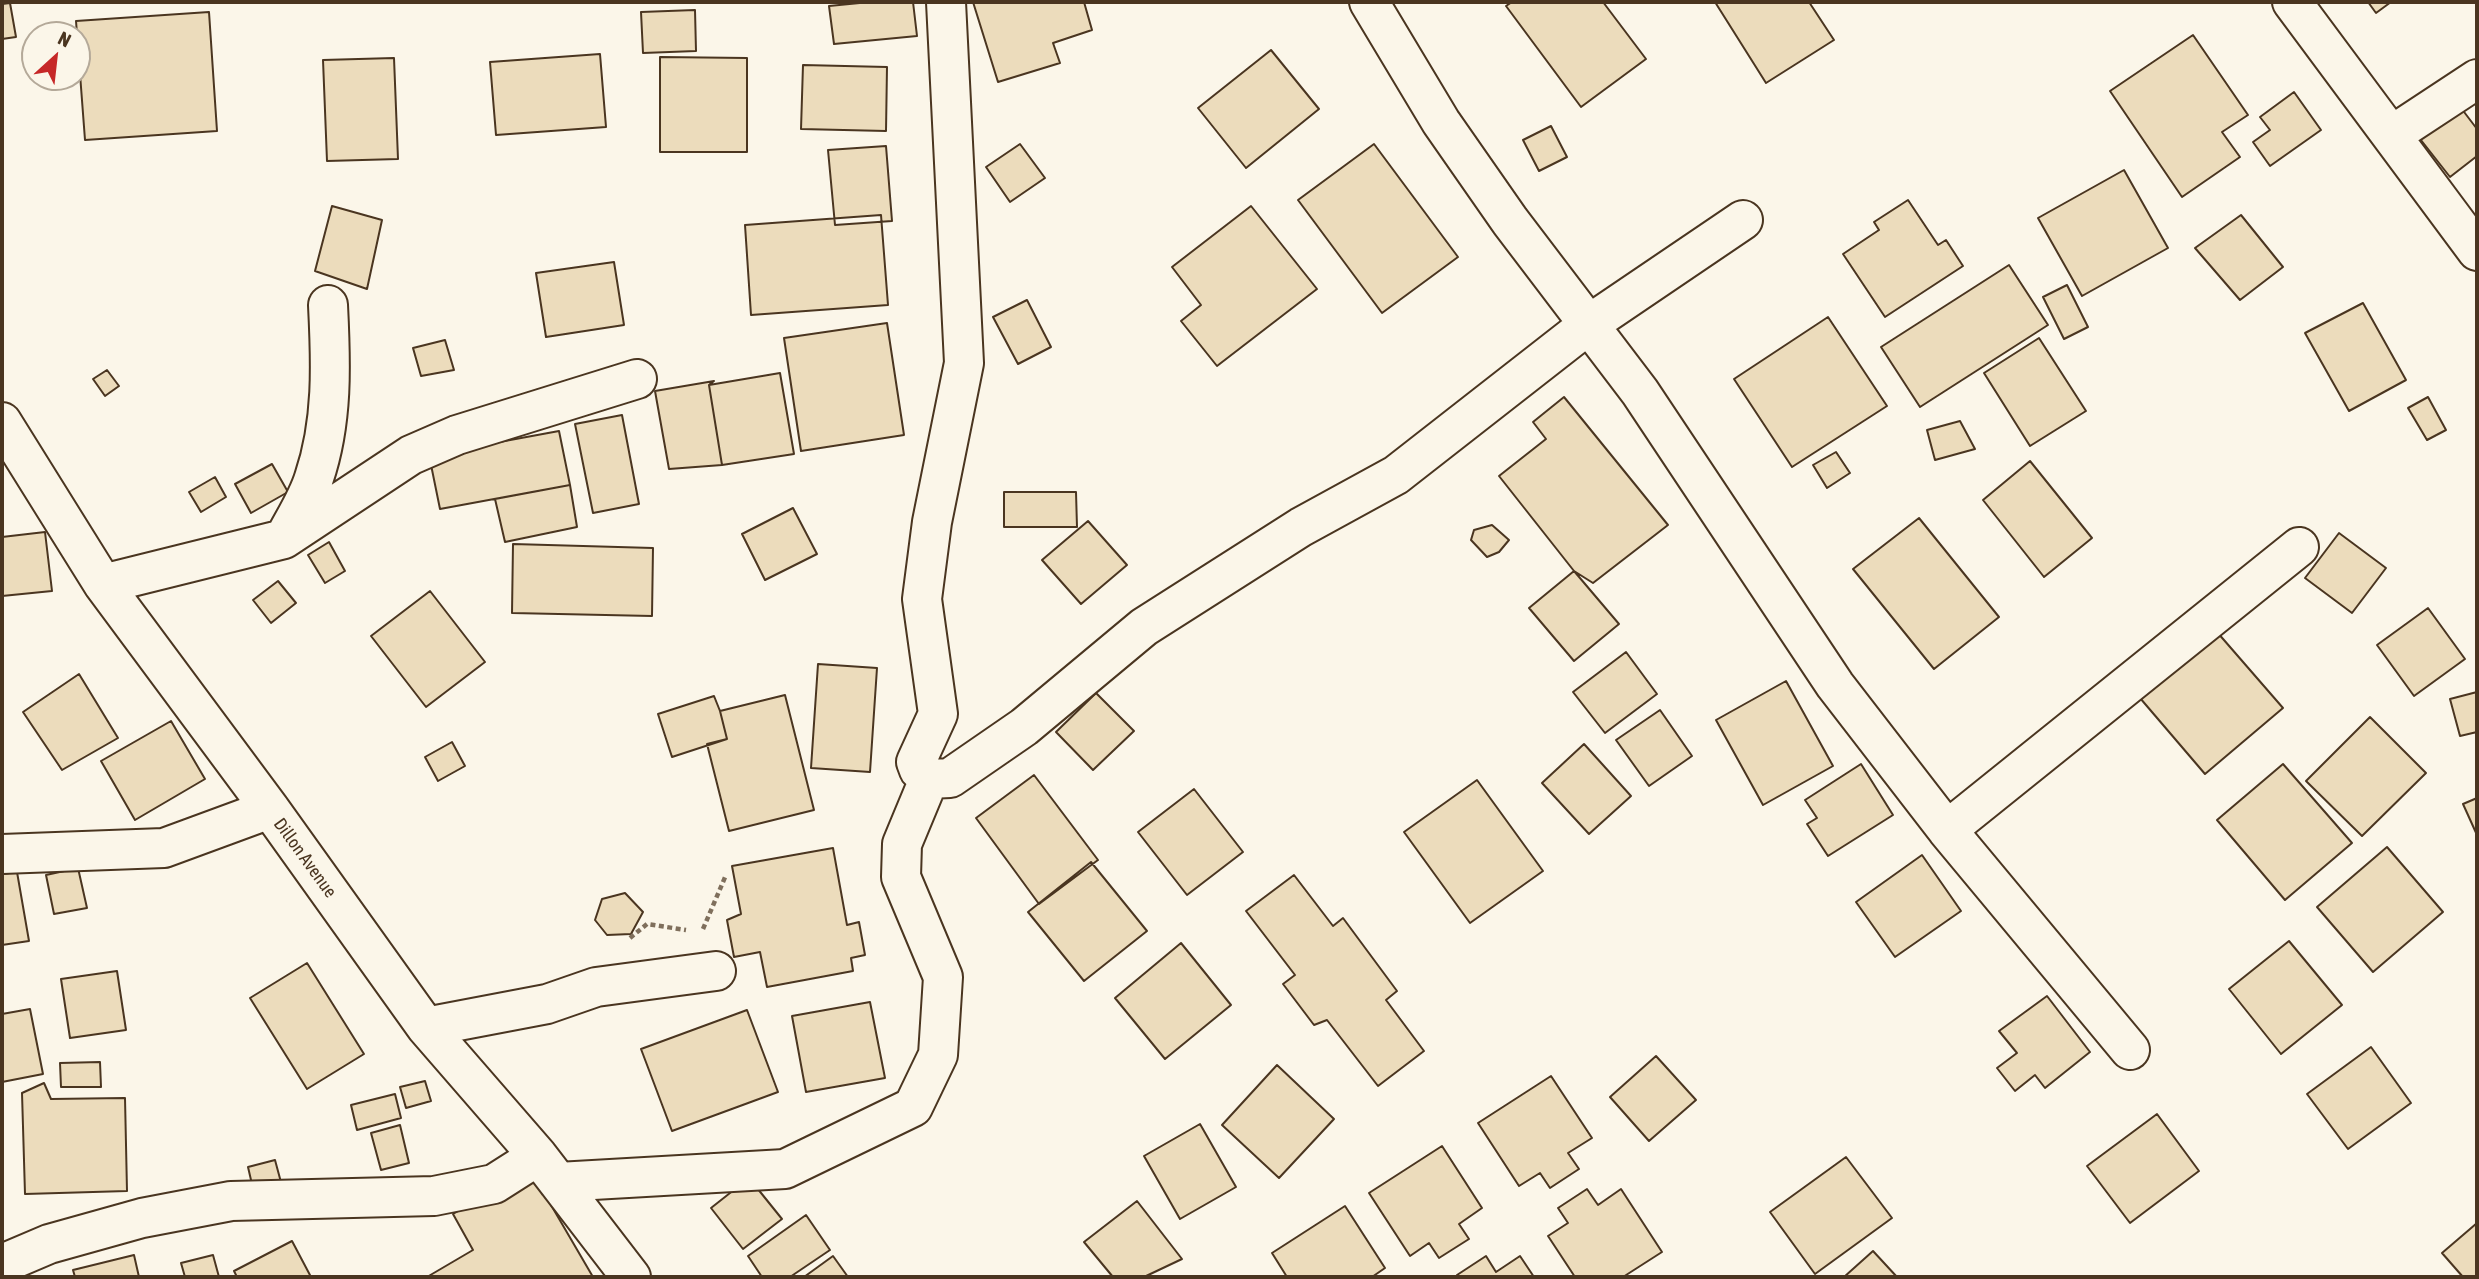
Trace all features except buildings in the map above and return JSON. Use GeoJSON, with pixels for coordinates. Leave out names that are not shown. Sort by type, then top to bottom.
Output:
{"type":"FeatureCollection","features":[{"type":"Feature","properties":{"kind":"street"},"geometry":{"type":"LineString","coordinates":[[946,2],[964,363],[932,522],[922,599],[938,713],[916,762],[929,779],[950,778],[1024,727],[1144,627],[1301,527],[1396,475],[1588,325],[1743,220]]}},
{"type":"Feature","properties":{"kind":"street"},"geometry":{"type":"LineString","coordinates":[[1369,2],[1441,122],[1510,221],[1640,391],[1835,685],[1947,831],[2130,1050]]}},
{"type":"Feature","properties":{"kind":"street"},"geometry":{"type":"LineString","coordinates":[[2292,2],[2477,251]]}},
{"type":"Feature","properties":{"kind":"street"},"geometry":{"type":"LineString","coordinates":[[2392,135],[2477,79]]}},
{"type":"Feature","properties":{"kind":"street"},"geometry":{"type":"LineString","coordinates":[[284,539],[314,480],[327,428],[331,369],[328,305]]}},
{"type":"Feature","properties":{"kind":"street"},"geometry":{"type":"LineString","coordinates":[[103,584],[284,539],[411,455],[457,435],[637,379]]}},
{"type":"Feature","properties":{"kind":"street","name":"Dillon Avenue"},"geometry":{"type":"LineString","coordinates":[[2,422],[103,584],[270,809],[426,1027],[548,1169],[631,1277]]}},
{"type":"Feature","properties":{"kind":"street"},"geometry":{"type":"LineString","coordinates":[[1947,831],[2299,547]]}},
{"type":"Feature","properties":{"kind":"street"},"geometry":{"type":"LineString","coordinates":[[2,1264],[49,1244],[142,1218],[230,1201],[434,1196],[495,1184],[548,1169],[785,1169],[913,1107],[938,1055],[943,977],[901,877],[902,844],[929,779]]}},
{"type":"Feature","properties":{"kind":"street"},"geometry":{"type":"LineString","coordinates":[[2,854],[164,848],[270,809]]}},
{"type":"Feature","properties":{"kind":"street"},"geometry":{"type":"LineString","coordinates":[[426,1027],[547,1004],[596,987],[716,971]]}},
{"type":"Feature","properties":{"kind":"path"},"geometry":{"type":"LineString","coordinates":[[702,932],[726,875]]}},
{"type":"Feature","properties":{"kind":"path"},"geometry":{"type":"LineString","coordinates":[[624,984],[622,944],[647,924],[688,930]]}}]}
